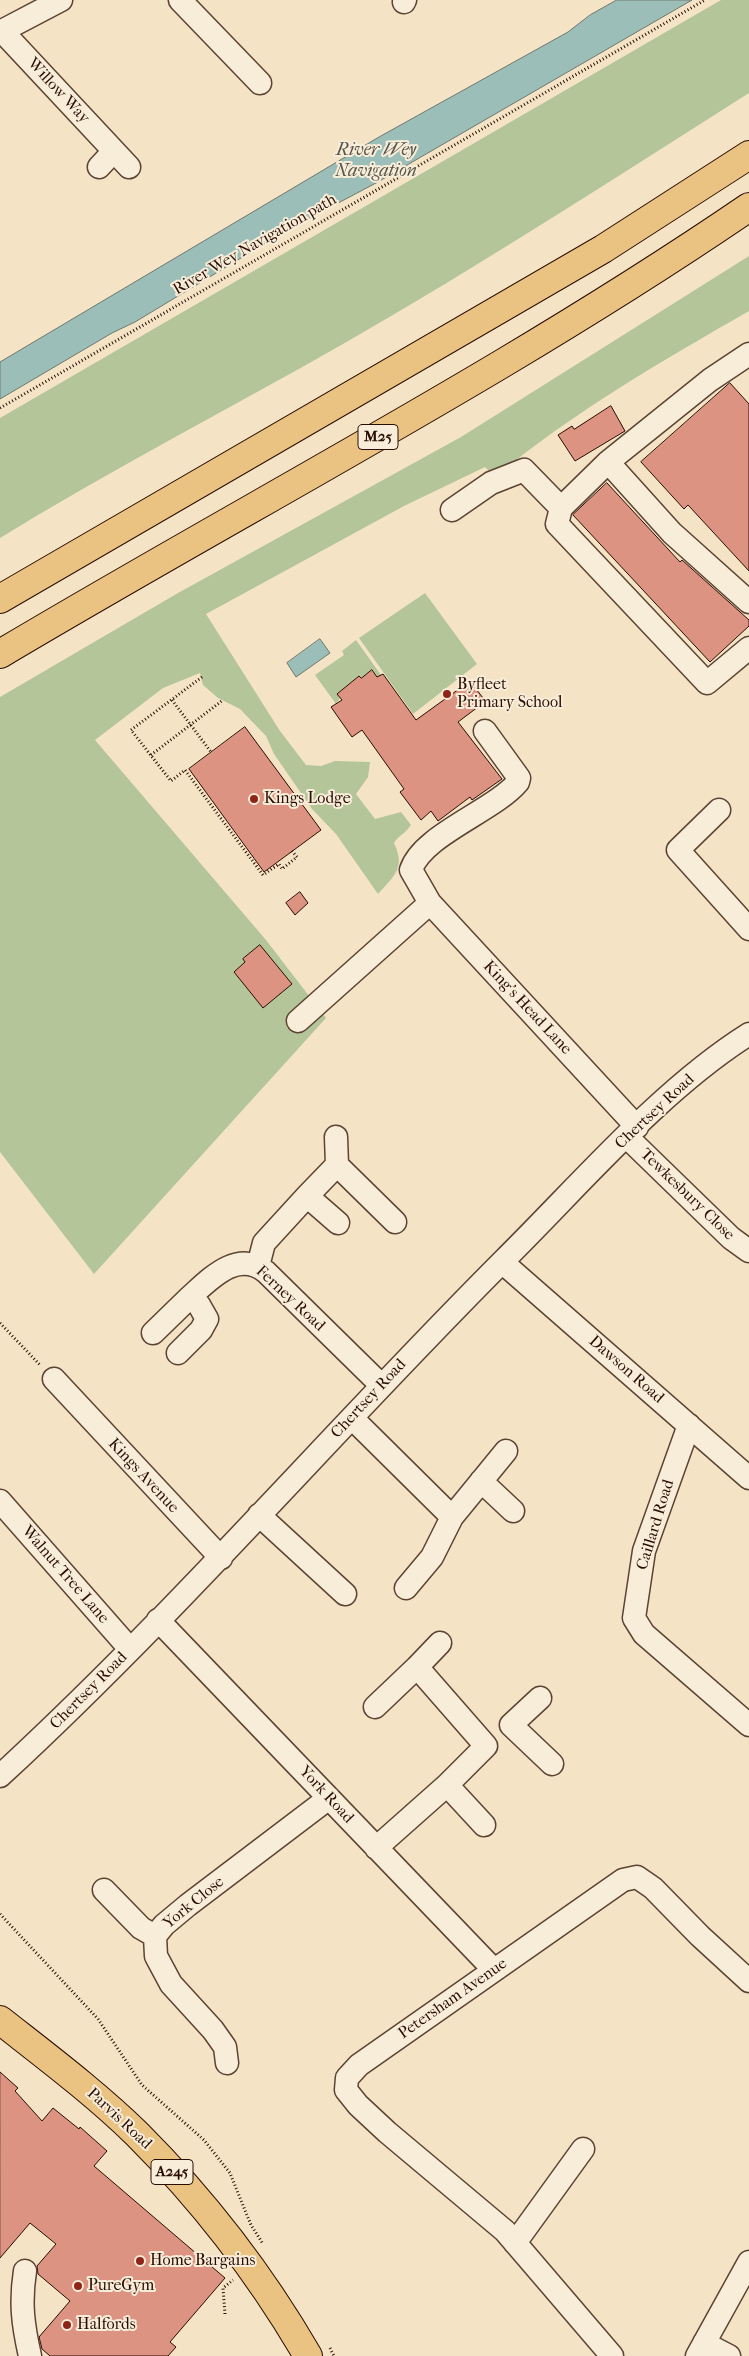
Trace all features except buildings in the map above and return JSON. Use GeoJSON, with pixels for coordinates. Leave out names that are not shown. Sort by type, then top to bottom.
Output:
{"type":"FeatureCollection","features":[{"type":"Feature","properties":{"kind":"main road"},"geometry":{"type":"LineString","coordinates":[[0,598],[603,249],[749,155]]}},
{"type":"Feature","properties":{"kind":"main road","name":"M25"},"geometry":{"type":"LineString","coordinates":[[0,654],[434,405],[683,252],[749,207]]}},
{"type":"Feature","properties":{"kind":"main road","name":"Parvis Road"},"geometry":{"type":"LineString","coordinates":[[0,2020],[76,2080],[137,2134],[205,2206],[258,2258],[317,2349]]}},
{"type":"Feature","properties":{"kind":"street"},"geometry":{"type":"LineString","coordinates":[[1,32],[61,0]]}},
{"type":"Feature","properties":{"kind":"street"},"geometry":{"type":"LineString","coordinates":[[180,0],[260,83]]}},
{"type":"Feature","properties":{"kind":"street","name":"Willow Way"},"geometry":{"type":"LineString","coordinates":[[1,32],[114,162]]}},
{"type":"Feature","properties":{"kind":"street"},"geometry":{"type":"LineString","coordinates":[[749,354],[710,380],[608,462],[561,508],[557,524],[707,683],[749,648]]}},
{"type":"Feature","properties":{"kind":"street"},"geometry":{"type":"LineString","coordinates":[[608,462],[672,533],[749,602]]}},
{"type":"Feature","properties":{"kind":"street"},"geometry":{"type":"LineString","coordinates":[[452,510],[491,482],[524,470],[561,508]]}},
{"type":"Feature","properties":{"kind":"street"},"geometry":{"type":"LineString","coordinates":[[298,1021],[424,895],[411,870],[414,860],[433,843],[518,782],[518,778],[485,731]]}},
{"type":"Feature","properties":{"kind":"street"},"geometry":{"type":"LineString","coordinates":[[719,810],[678,850],[749,929]]}},
{"type":"Feature","properties":{"kind":"street","name":"King's Head Lane"},"geometry":{"type":"LineString","coordinates":[[424,895],[632,1132]]}},
{"type":"Feature","properties":{"kind":"street","name":"Chertsey Road"},"geometry":{"type":"LineString","coordinates":[[0,1776],[48,1732],[221,1558],[381,1385],[632,1132],[708,1062],[749,1034]]}},
{"type":"Feature","properties":{"kind":"street","name":"Tewkesbury Close"},"geometry":{"type":"LineString","coordinates":[[632,1132],[731,1238],[749,1251]]}},
{"type":"Feature","properties":{"kind":"street"},"geometry":{"type":"LineString","coordinates":[[336,1137],[337,1165],[395,1222]]}},
{"type":"Feature","properties":{"kind":"street"},"geometry":{"type":"LineString","coordinates":[[258,1266],[264,1243],[337,1165]]}},
{"type":"Feature","properties":{"kind":"street"},"geometry":{"type":"LineString","coordinates":[[307,1196],[338,1224]]}},
{"type":"Feature","properties":{"kind":"street","name":"Ferney Road"},"geometry":{"type":"LineString","coordinates":[[153,1333],[217,1272],[246,1262],[258,1266],[381,1385]]}},
{"type":"Feature","properties":{"kind":"street","name":"Dawson Road"},"geometry":{"type":"LineString","coordinates":[[502,1262],[749,1478]]}},
{"type":"Feature","properties":{"kind":"street"},"geometry":{"type":"LineString","coordinates":[[178,1353],[201,1330],[207,1319],[199,1305],[190,1297]]}},
{"type":"Feature","properties":{"kind":"street","name":"Kings Avenue"},"geometry":{"type":"LineString","coordinates":[[67,1384],[221,1558]]}},
{"type":"Feature","properties":{"kind":"street"},"geometry":{"type":"LineString","coordinates":[[352,1418],[452,1517]]}},
{"type":"Feature","properties":{"kind":"street","name":"Caillard Road"},"geometry":{"type":"LineString","coordinates":[[688,1426],[644,1551],[634,1618],[644,1634],[749,1725]]}},
{"type":"Feature","properties":{"kind":"street"},"geometry":{"type":"LineString","coordinates":[[406,1588],[432,1557],[452,1517],[506,1451]]}},
{"type":"Feature","properties":{"kind":"street"},"geometry":{"type":"LineString","coordinates":[[481,1481],[513,1511]]}},
{"type":"Feature","properties":{"kind":"street","name":"Walnut Tree Lane"},"geometry":{"type":"LineString","coordinates":[[0,1501],[130,1649]]}},
{"type":"Feature","properties":{"kind":"street"},"geometry":{"type":"LineString","coordinates":[[259,1515],[345,1594]]}},
{"type":"Feature","properties":{"kind":"street","name":"York Road"},"geometry":{"type":"LineString","coordinates":[[158,1620],[494,1970]]}},
{"type":"Feature","properties":{"kind":"street"},"geometry":{"type":"LineString","coordinates":[[375,1706],[440,1643]]}},
{"type":"Feature","properties":{"kind":"street"},"geometry":{"type":"LineString","coordinates":[[417,1667],[486,1746]]}},
{"type":"Feature","properties":{"kind":"street"},"geometry":{"type":"LineString","coordinates":[[376,1848],[447,1786],[486,1746],[540,1698]]}},
{"type":"Feature","properties":{"kind":"street"},"geometry":{"type":"LineString","coordinates":[[511,1725],[552,1764]]}},
{"type":"Feature","properties":{"kind":"street"},"geometry":{"type":"LineString","coordinates":[[447,1786],[484,1825]]}},
{"type":"Feature","properties":{"kind":"street","name":"York Close"},"geometry":{"type":"LineString","coordinates":[[227,2064],[225,2047],[214,2030],[171,1984],[156,1956],[155,1936],[164,1925],[188,1905],[330,1798]]}},
{"type":"Feature","properties":{"kind":"street","name":"Petersham Avenue"},"geometry":{"type":"LineString","coordinates":[[612,2356],[515,2243],[487,2214],[387,2132],[358,2105],[346,2090],[347,2078],[360,2065],[623,1880],[637,1877],[653,1888],[700,1936],[749,1981]]}},
{"type":"Feature","properties":{"kind":"street"},"geometry":{"type":"LineString","coordinates":[[104,1890],[141,1928],[155,1936]]}},
{"type":"Feature","properties":{"kind":"street"},"geometry":{"type":"LineString","coordinates":[[515,2243],[583,2149]]}},
{"type":"Feature","properties":{"kind":"street"},"geometry":{"type":"LineString","coordinates":[[728,2356],[701,2349],[749,2262]]}},
{"type":"Feature","properties":{"kind":"street"},"geometry":{"type":"LineString","coordinates":[[25,2272],[22,2293],[22,2321],[30,2356]]}},
{"type":"Feature","properties":{"kind":"path","name":"River Wey Navigation path"},"geometry":{"type":"LineString","coordinates":[[0,408],[705,0]]}},
{"type":"Feature","properties":{"kind":"path"},"geometry":{"type":"LineString","coordinates":[[202,677],[132,730],[171,781],[185,770],[263,875],[279,864],[282,869],[297,858],[292,851]]}},
{"type":"Feature","properties":{"kind":"path"},"geometry":{"type":"LineString","coordinates":[[172,700],[211,752]]}},
{"type":"Feature","properties":{"kind":"path"},"geometry":{"type":"LineString","coordinates":[[151,755],[222,700]]}},
{"type":"Feature","properties":{"kind":"path"},"geometry":{"type":"LineString","coordinates":[[0,1323],[67,1384]]}},
{"type":"Feature","properties":{"kind":"path"},"geometry":{"type":"LineString","coordinates":[[0,1914],[98,2019],[142,2086],[204,2140],[230,2173],[251,2225],[258,2258],[223,2288],[226,2314]]}},
{"type":"Feature","properties":{"kind":"path"},"geometry":{"type":"LineString","coordinates":[[317,2349],[334,2356]]}},
{"type":"Feature","properties":{"kind":"green space"},"geometry":{"type":"Polygon","coordinates":[[[721,0],[749,0],[749,93],[548,221],[395,314],[171,439],[0,538],[0,418],[721,0]]]}},
{"type":"Feature","properties":{"kind":"green space"},"geometry":{"type":"Polygon","coordinates":[[[749,256],[749,311],[618,389],[555,431],[495,477],[485,467],[404,506],[206,614],[280,731],[306,765],[321,766],[335,761],[370,762],[368,777],[356,794],[375,819],[401,812],[411,825],[394,843],[399,859],[398,865],[393,877],[378,894],[336,834],[312,809],[274,754],[266,736],[240,709],[218,698],[203,685],[200,673],[163,688],[95,740],[266,940],[326,1018],[94,1274],[0,1152],[0,697],[178,593],[461,437],[749,256]]]}},
{"type":"Feature","properties":{"kind":"green space"},"geometry":{"type":"Polygon","coordinates":[[[425,593],[477,664],[413,714],[359,638],[425,593]]]}},
{"type":"Feature","properties":{"kind":"green space"},"geometry":{"type":"Polygon","coordinates":[[[356,640],[381,675],[378,678],[372,670],[361,678],[359,676],[337,694],[340,698],[336,704],[315,675],[344,655],[342,651],[356,640]]]}},
{"type":"Feature","properties":{"kind":"water","name":"River Wey Navigation"},"geometry":{"type":"Polygon","coordinates":[[[617,0],[692,0],[376,183],[289,229],[135,322],[112,333],[0,399],[0,362],[379,137],[568,32],[590,15],[617,0]]]}},
{"type":"Feature","properties":{"kind":"water"},"geometry":{"type":"Polygon","coordinates":[[[320,639],[330,653],[296,677],[287,663],[320,639]]]}},
{"type":"Feature","properties":{"kind":"place","name":"Byfleet Primary School"},"geometry":{"type":"Point","coordinates":[447,694]}},
{"type":"Feature","properties":{"kind":"place","name":"Kings Lodge"},"geometry":{"type":"Point","coordinates":[254,799]}},
{"type":"Feature","properties":{"kind":"place","name":"Home Bargains"},"geometry":{"type":"Point","coordinates":[140,2261]}},
{"type":"Feature","properties":{"kind":"place","name":"PureGym"},"geometry":{"type":"Point","coordinates":[78,2286]}},
{"type":"Feature","properties":{"kind":"place","name":"Halfords"},"geometry":{"type":"Point","coordinates":[67,2325]}}]}
